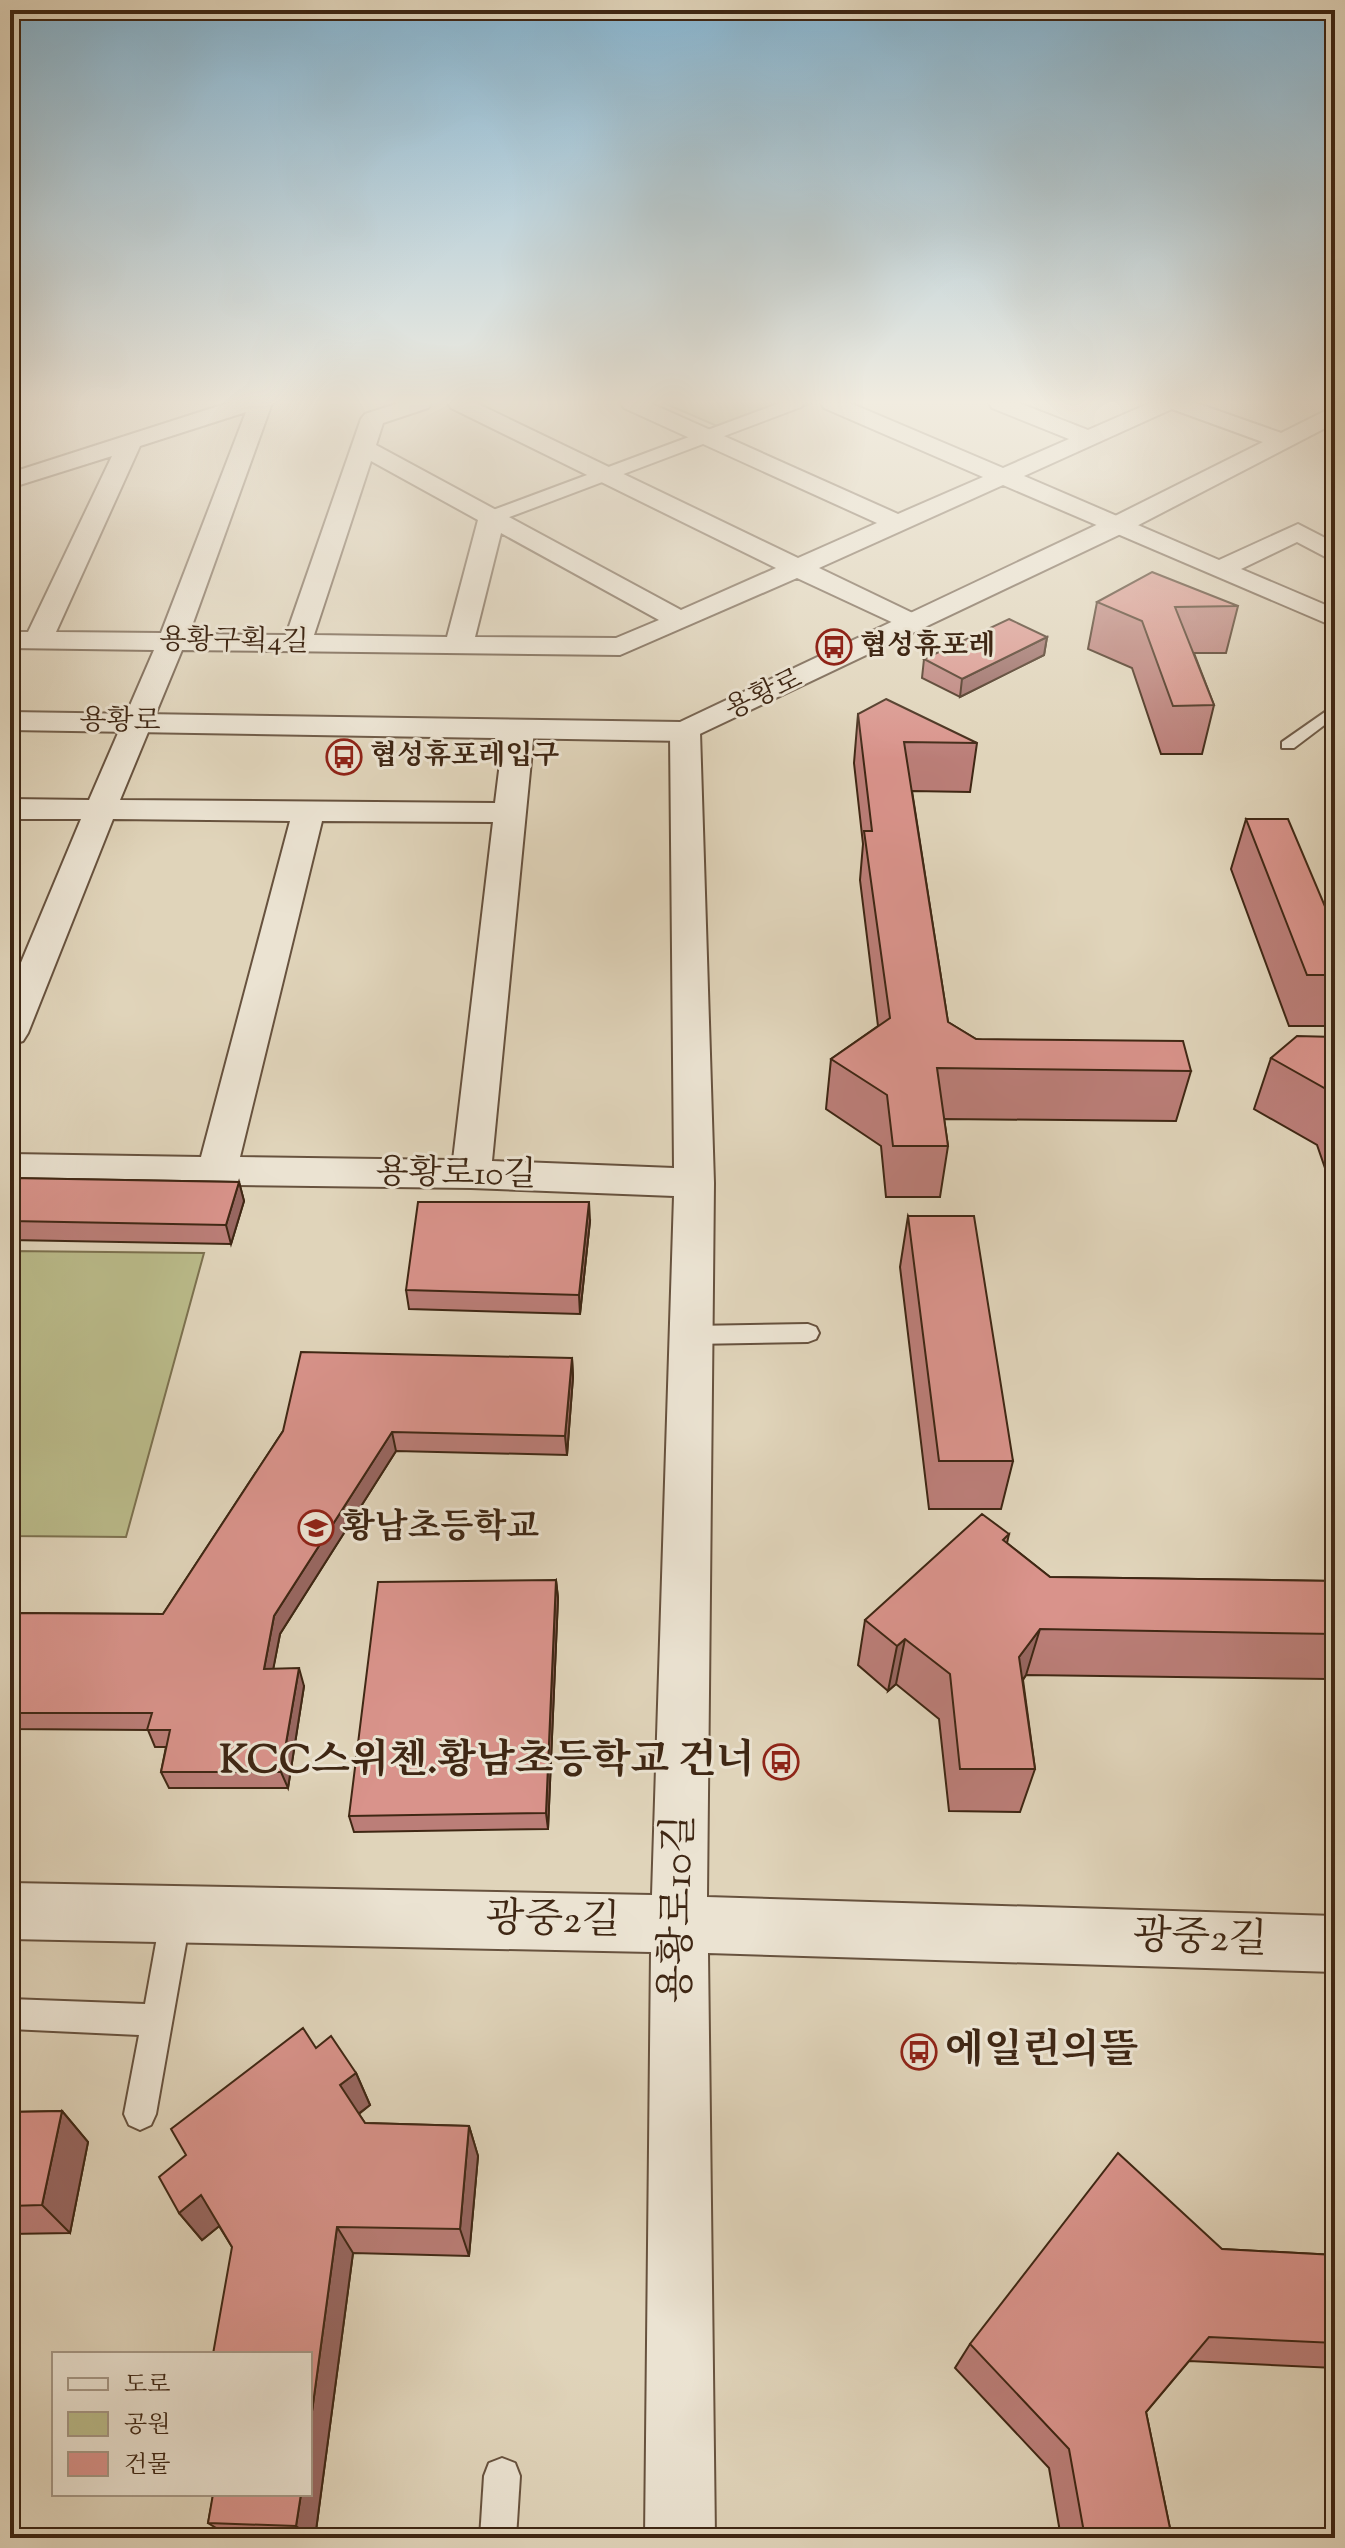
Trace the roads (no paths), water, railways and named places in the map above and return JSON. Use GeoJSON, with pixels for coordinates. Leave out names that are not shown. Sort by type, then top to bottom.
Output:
{"type":"FeatureCollection","features":[{"type":"Feature","properties":{"kind":"street"},"geometry":{"type":"LineString","coordinates":[[38,640],[93,522]]}},
{"type":"Feature","properties":{"kind":"street"},"geometry":{"type":"LineString","coordinates":[[10,1033],[172,641],[217,522]]}},
{"type":"Feature","properties":{"kind":"street"},"geometry":{"type":"LineString","coordinates":[[297,643],[338,522]]}},
{"type":"Feature","properties":{"kind":"street"},"geometry":{"type":"LineString","coordinates":[[459,645],[491,522]]}},
{"type":"Feature","properties":{"kind":"street"},"geometry":{"type":"LineString","coordinates":[[501,522],[680,620]]}},
{"type":"Feature","properties":{"kind":"street"},"geometry":{"type":"LineString","coordinates":[[703,522],[913,624]]}},
{"type":"Feature","properties":{"kind":"street"},"geometry":{"type":"LineString","coordinates":[[1107,522],[1335,619]]}},
{"type":"Feature","properties":{"kind":"street","name":"용황로"},"geometry":{"type":"LineString","coordinates":[[10,721],[685,732],[1124,522]]}},
{"type":"Feature","properties":{"kind":"street","name":"용황구획4길"},"geometry":{"type":"LineString","coordinates":[[10,640],[620,647],[898,523]]}},
{"type":"Feature","properties":{"kind":"street"},"geometry":{"type":"LineString","coordinates":[[1218,570],[1298,532],[1335,554]]}},
{"type":"Feature","properties":{"kind":"street"},"geometry":{"type":"LineString","coordinates":[[471,1174],[519,730]]}},
{"type":"Feature","properties":{"kind":"street","name":"용황로10길"},"geometry":{"type":"LineString","coordinates":[[680,2538],[679,1924],[694,1183],[685,732]]}},
{"type":"Feature","properties":{"kind":"street"},"geometry":{"type":"LineString","coordinates":[[10,809],[512,813]]}},
{"type":"Feature","properties":{"kind":"street"},"geometry":{"type":"LineString","coordinates":[[217,1171],[308,812]]}},
{"type":"Feature","properties":{"kind":"street","name":"용황로10길"},"geometry":{"type":"LineString","coordinates":[[10,1168],[471,1174],[694,1183]]}},
{"type":"Feature","properties":{"kind":"street","name":"광중2길"},"geometry":{"type":"LineString","coordinates":[[10,1911],[679,1924],[1335,1944]]}},
{"type":"Feature","properties":{"kind":"lane"},"geometry":{"type":"LineString","coordinates":[[1288,745],[1335,710]]}},
{"type":"Feature","properties":{"kind":"lane"},"geometry":{"type":"LineString","coordinates":[[692,1335],[808,1333]]}},
{"type":"Feature","properties":{"kind":"lane"},"geometry":{"type":"LineString","coordinates":[[140,2114],[176,1914]]}},
{"type":"Feature","properties":{"kind":"lane"},"geometry":{"type":"LineString","coordinates":[[10,2014],[157,2020]]}},
{"type":"Feature","properties":{"kind":"lane"},"geometry":{"type":"LineString","coordinates":[[498,2538],[502,2476]]}},
{"type":"Feature","properties":{"kind":"place","name":"협성휴포레"},"geometry":{"type":"Point","coordinates":[834,647]}},
{"type":"Feature","properties":{"kind":"place","name":"협성휴포레입구"},"geometry":{"type":"Point","coordinates":[344,757]}},
{"type":"Feature","properties":{"kind":"place","name":"황남초등학교"},"geometry":{"type":"Point","coordinates":[316,1528]}},
{"type":"Feature","properties":{"kind":"place","name":"KCC스위첸.황남초등학교 건너"},"geometry":{"type":"Point","coordinates":[781,1762]}},
{"type":"Feature","properties":{"kind":"place","name":"에일린의뜰"},"geometry":{"type":"Point","coordinates":[919,2052]}}]}
